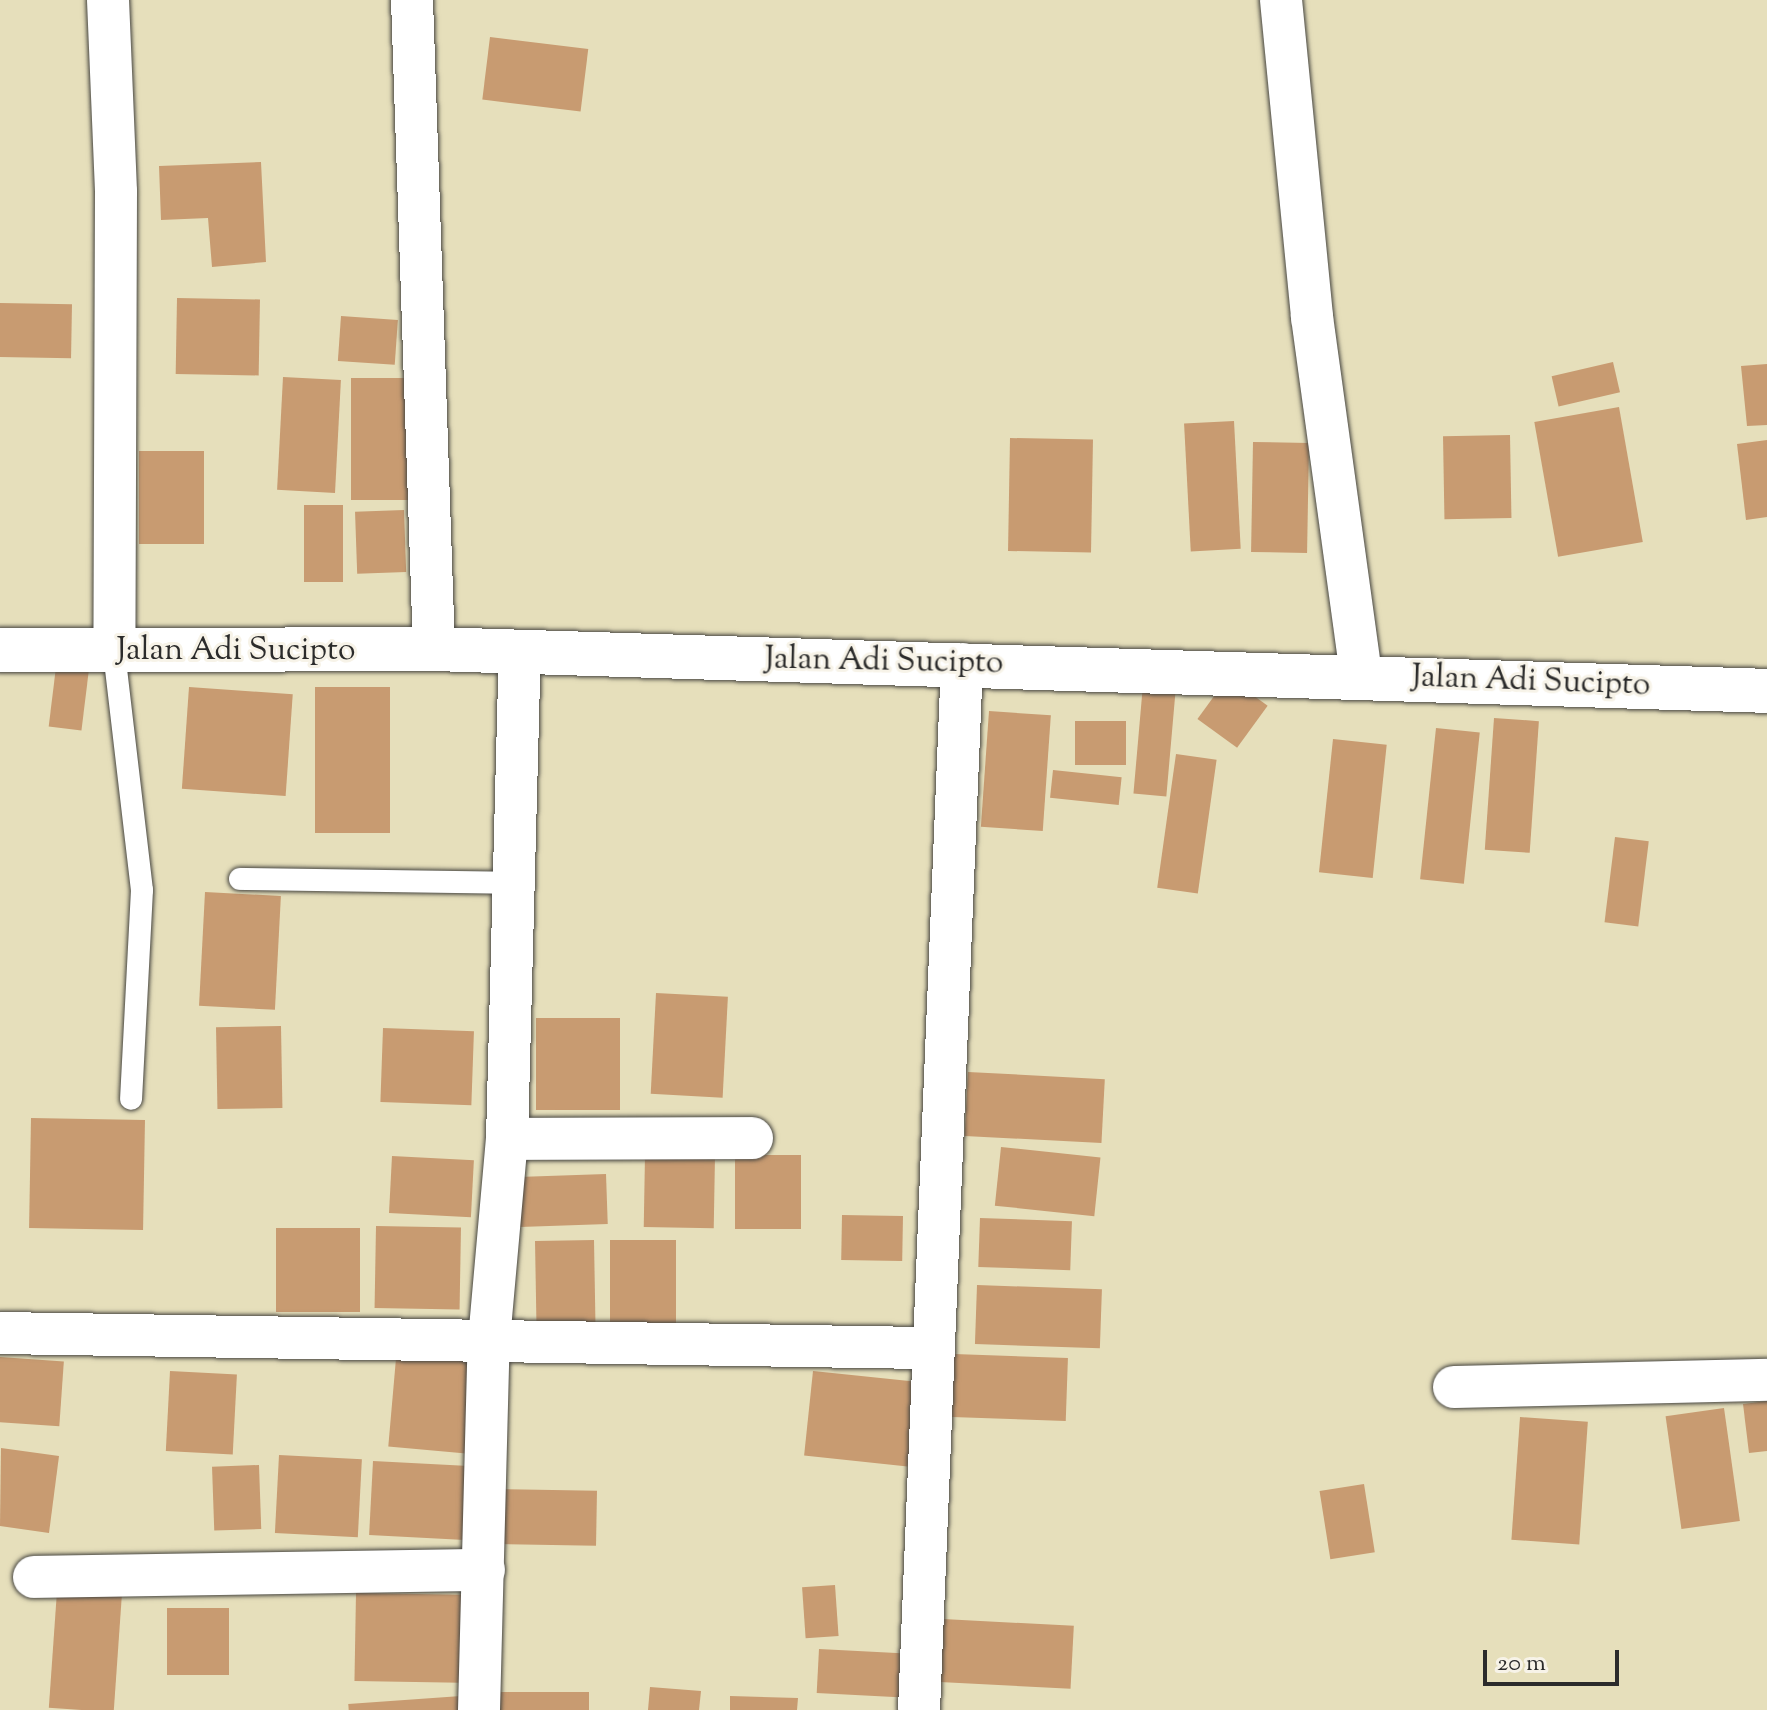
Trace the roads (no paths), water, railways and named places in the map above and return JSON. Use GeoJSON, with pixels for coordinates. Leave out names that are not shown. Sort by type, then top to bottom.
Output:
{"type":"FeatureCollection","features":[{"type":"Feature","properties":{"kind":"street"},"geometry":{"type":"LineString","coordinates":[[108,0],[116,192],[114,652]]}},
{"type":"Feature","properties":{"kind":"street"},"geometry":{"type":"LineString","coordinates":[[412,0],[434,649]]}},
{"type":"Feature","properties":{"kind":"street"},"geometry":{"type":"LineString","coordinates":[[1281,0],[1313,333],[1361,676]]}},
{"type":"Feature","properties":{"kind":"street","name":"Jalan Adi Sucipto"},"geometry":{"type":"LineString","coordinates":[[0,650],[434,649],[1767,691]]}},
{"type":"Feature","properties":{"kind":"street"},"geometry":{"type":"LineString","coordinates":[[479,1710],[489,1340],[507,1139],[520,653]]}},
{"type":"Feature","properties":{"kind":"street"},"geometry":{"type":"LineString","coordinates":[[919,1710],[929,1348],[962,664]]}},
{"type":"Feature","properties":{"kind":"street"},"geometry":{"type":"LineString","coordinates":[[507,1139],[752,1138]]}},
{"type":"Feature","properties":{"kind":"street"},"geometry":{"type":"LineString","coordinates":[[0,1333],[929,1348]]}},
{"type":"Feature","properties":{"kind":"street"},"geometry":{"type":"LineString","coordinates":[[1454,1387],[1767,1380]]}},
{"type":"Feature","properties":{"kind":"street"},"geometry":{"type":"LineString","coordinates":[[34,1577],[484,1570]]}},
{"type":"Feature","properties":{"kind":"lane"},"geometry":{"type":"LineString","coordinates":[[114,652],[142,890],[131,1099]]}},
{"type":"Feature","properties":{"kind":"lane"},"geometry":{"type":"LineString","coordinates":[[240,879],[514,883]]}}]}
